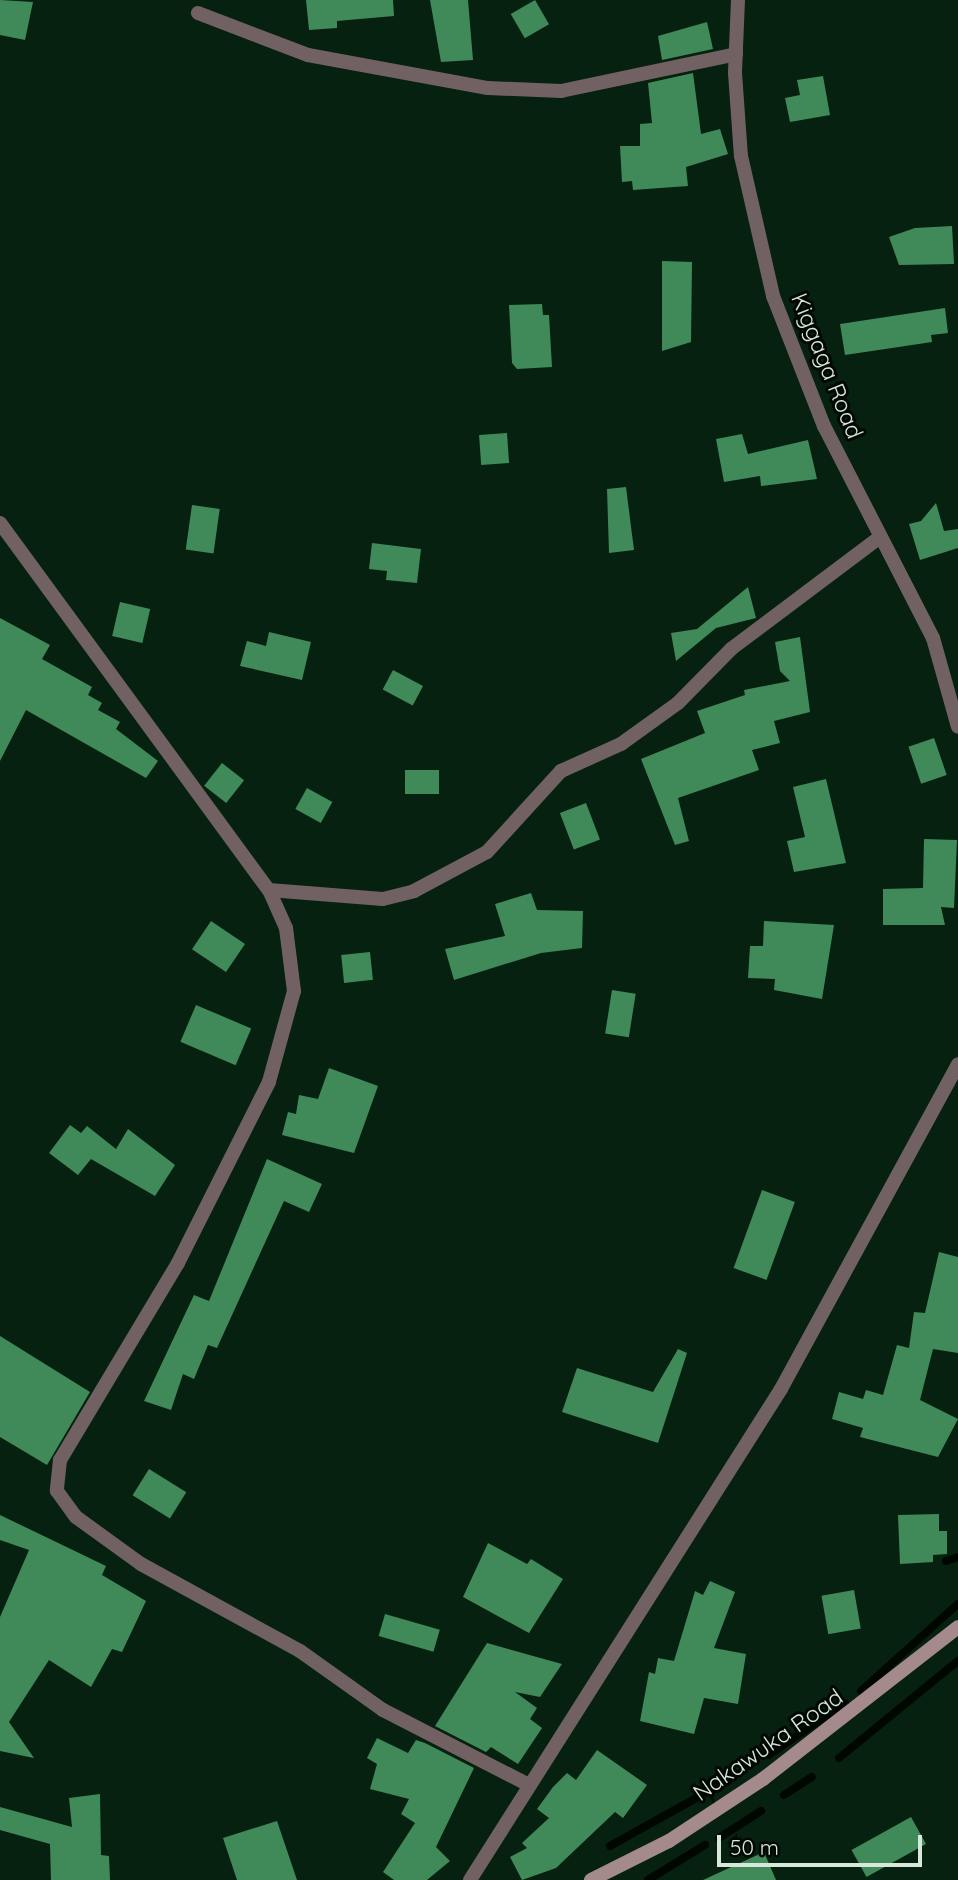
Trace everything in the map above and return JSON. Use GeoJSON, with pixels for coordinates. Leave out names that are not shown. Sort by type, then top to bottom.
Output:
{"type":"FeatureCollection","features":[{"type":"Feature","properties":{"kind":"main road","name":"Nakawuka Road"},"geometry":{"type":"LineString","coordinates":[[591,1880],[669,1840],[764,1779],[958,1627]]}},
{"type":"Feature","properties":{"kind":"street","name":"Kiggaga Road"},"geometry":{"type":"LineString","coordinates":[[738,0],[736,54],[741,156],[773,296],[824,426],[879,538],[933,638],[958,727]]}},
{"type":"Feature","properties":{"kind":"street"},"geometry":{"type":"LineString","coordinates":[[198,13],[307,55],[488,88],[561,91],[736,54]]}},
{"type":"Feature","properties":{"kind":"street"},"geometry":{"type":"LineString","coordinates":[[0,523],[269,890],[286,928],[294,990],[269,1082],[178,1263],[60,1460],[57,1490],[75,1517],[141,1563],[300,1651],[383,1710],[529,1785]]}},
{"type":"Feature","properties":{"kind":"street"},"geometry":{"type":"LineString","coordinates":[[269,890],[383,899],[414,891],[487,852],[561,771],[621,744],[678,703],[731,649],[879,538]]}},
{"type":"Feature","properties":{"kind":"street"},"geometry":{"type":"LineString","coordinates":[[470,1880],[781,1389],[958,1064]]}},
{"type":"Feature","properties":{"kind":"building"},"geometry":{"type":"Polygon","coordinates":[[[0,0],[33,2],[25,40],[0,35],[0,0]]]}},
{"type":"Feature","properties":{"kind":"building"},"geometry":{"type":"Polygon","coordinates":[[[306,0],[393,0],[394,16],[337,21],[337,28],[309,30],[306,0]]]}},
{"type":"Feature","properties":{"kind":"building"},"geometry":{"type":"Polygon","coordinates":[[[430,0],[468,0],[473,60],[441,62],[430,0]]]}},
{"type":"Feature","properties":{"kind":"building"},"geometry":{"type":"Polygon","coordinates":[[[535,0],[549,24],[525,38],[511,14],[535,0]]]}},
{"type":"Feature","properties":{"kind":"building"},"geometry":{"type":"Polygon","coordinates":[[[707,22],[713,49],[662,60],[658,36],[707,22]]]}},
{"type":"Feature","properties":{"kind":"building"},"geometry":{"type":"Polygon","coordinates":[[[693,73],[701,134],[720,129],[728,154],[686,167],[688,186],[633,190],[632,181],[622,182],[620,146],[640,146],[640,124],[652,123],[648,83],[693,73]]]}},
{"type":"Feature","properties":{"kind":"building"},"geometry":{"type":"Polygon","coordinates":[[[823,76],[830,115],[790,122],[785,98],[800,95],[797,80],[823,76]]]}},
{"type":"Feature","properties":{"kind":"building"},"geometry":{"type":"Polygon","coordinates":[[[952,226],[954,264],[899,265],[889,237],[915,228],[952,226]]]}},
{"type":"Feature","properties":{"kind":"building"},"geometry":{"type":"Polygon","coordinates":[[[662,261],[692,262],[691,342],[662,351],[662,261]]]}},
{"type":"Feature","properties":{"kind":"building"},"geometry":{"type":"Polygon","coordinates":[[[542,304],[543,315],[549,315],[552,367],[517,369],[512,363],[509,305],[542,304]]]}},
{"type":"Feature","properties":{"kind":"building"},"geometry":{"type":"Polygon","coordinates":[[[945,308],[948,333],[931,335],[932,342],[845,355],[840,324],[945,308]]]}},
{"type":"Feature","properties":{"kind":"building"},"geometry":{"type":"Polygon","coordinates":[[[507,433],[509,463],[481,465],[479,435],[507,433]]]}},
{"type":"Feature","properties":{"kind":"building"},"geometry":{"type":"Polygon","coordinates":[[[742,434],[748,454],[808,440],[817,479],[761,486],[760,476],[724,482],[716,439],[742,434]]]}},
{"type":"Feature","properties":{"kind":"building"},"geometry":{"type":"Polygon","coordinates":[[[626,487],[634,550],[609,553],[607,489],[626,487]]]}},
{"type":"Feature","properties":{"kind":"building"},"geometry":{"type":"Polygon","coordinates":[[[936,503],[944,531],[958,529],[958,548],[920,560],[909,524],[921,521],[936,503]]]}},
{"type":"Feature","properties":{"kind":"building"},"geometry":{"type":"Polygon","coordinates":[[[192,505],[220,509],[213,553],[186,550],[192,505]]]}},
{"type":"Feature","properties":{"kind":"building"},"geometry":{"type":"Polygon","coordinates":[[[372,543],[421,549],[417,583],[386,580],[387,571],[369,569],[372,543]]]}},
{"type":"Feature","properties":{"kind":"building"},"geometry":{"type":"Polygon","coordinates":[[[748,587],[756,618],[716,628],[676,661],[671,633],[697,629],[748,587]]]}},
{"type":"Feature","properties":{"kind":"building"},"geometry":{"type":"Polygon","coordinates":[[[120,602],[150,609],[142,643],[112,636],[120,602]]]}},
{"type":"Feature","properties":{"kind":"building"},"geometry":{"type":"Polygon","coordinates":[[[0,618],[50,645],[42,659],[92,687],[88,695],[102,703],[98,710],[120,722],[116,729],[158,761],[146,778],[26,710],[0,761],[0,618]]]}},
{"type":"Feature","properties":{"kind":"building"},"geometry":{"type":"Polygon","coordinates":[[[269,632],[311,642],[302,680],[240,666],[247,641],[266,646],[269,632]]]}},
{"type":"Feature","properties":{"kind":"building"},"geometry":{"type":"Polygon","coordinates":[[[800,637],[810,712],[774,721],[780,743],[752,750],[759,770],[678,798],[689,841],[675,845],[641,759],[705,733],[697,711],[745,695],[744,690],[790,681],[780,671],[775,642],[800,637]]]}},
{"type":"Feature","properties":{"kind":"building"},"geometry":{"type":"Polygon","coordinates":[[[393,670],[423,686],[413,705],[383,689],[393,670]]]}},
{"type":"Feature","properties":{"kind":"building"},"geometry":{"type":"Polygon","coordinates":[[[934,738],[947,775],[921,784],[908,747],[934,738]]]}},
{"type":"Feature","properties":{"kind":"building"},"geometry":{"type":"Polygon","coordinates":[[[222,763],[244,780],[226,803],[204,786],[222,763]]]}},
{"type":"Feature","properties":{"kind":"building"},"geometry":{"type":"Polygon","coordinates":[[[405,770],[439,770],[439,794],[405,794],[405,770]]]}},
{"type":"Feature","properties":{"kind":"building"},"geometry":{"type":"Polygon","coordinates":[[[826,779],[846,863],[794,872],[787,841],[805,837],[793,787],[826,779]]]}},
{"type":"Feature","properties":{"kind":"building"},"geometry":{"type":"Polygon","coordinates":[[[307,788],[332,802],[321,823],[295,809],[307,788]]]}},
{"type":"Feature","properties":{"kind":"building"},"geometry":{"type":"Polygon","coordinates":[[[586,803],[600,839],[574,849],[560,813],[586,803]]]}},
{"type":"Feature","properties":{"kind":"building"},"geometry":{"type":"Polygon","coordinates":[[[924,839],[957,840],[954,908],[941,907],[945,925],[883,925],[883,889],[923,888],[924,839]]]}},
{"type":"Feature","properties":{"kind":"building"},"geometry":{"type":"Polygon","coordinates":[[[531,893],[537,910],[583,911],[582,948],[541,953],[454,980],[445,949],[505,936],[495,904],[531,893]]]}},
{"type":"Feature","properties":{"kind":"building"},"geometry":{"type":"Polygon","coordinates":[[[211,921],[245,944],[226,972],[192,949],[211,921]]]}},
{"type":"Feature","properties":{"kind":"building"},"geometry":{"type":"Polygon","coordinates":[[[764,921],[834,925],[822,999],[774,990],[775,979],[748,978],[750,946],[763,946],[764,921]]]}},
{"type":"Feature","properties":{"kind":"building"},"geometry":{"type":"Polygon","coordinates":[[[370,952],[373,980],[344,983],[341,955],[370,952]]]}},
{"type":"Feature","properties":{"kind":"building"},"geometry":{"type":"Polygon","coordinates":[[[612,990],[636,994],[629,1037],[605,1033],[612,990]]]}},
{"type":"Feature","properties":{"kind":"building"},"geometry":{"type":"Polygon","coordinates":[[[196,1005],[251,1028],[236,1065],[180,1042],[196,1005]]]}},
{"type":"Feature","properties":{"kind":"building"},"geometry":{"type":"Polygon","coordinates":[[[329,1068],[378,1086],[354,1153],[282,1135],[288,1112],[296,1114],[299,1095],[318,1099],[329,1068]]]}},
{"type":"Feature","properties":{"kind":"building"},"geometry":{"type":"Polygon","coordinates":[[[70,1125],[81,1133],[87,1126],[116,1149],[128,1129],[175,1165],[155,1196],[91,1159],[78,1175],[49,1153],[70,1125]]]}},
{"type":"Feature","properties":{"kind":"building"},"geometry":{"type":"Polygon","coordinates":[[[267,1159],[322,1184],[309,1212],[284,1201],[217,1348],[208,1345],[194,1379],[183,1374],[171,1410],[144,1401],[194,1295],[209,1301],[267,1159]]]}},
{"type":"Feature","properties":{"kind":"building"},"geometry":{"type":"Polygon","coordinates":[[[762,1190],[795,1202],[767,1280],[734,1268],[762,1190]]]}},
{"type":"Feature","properties":{"kind":"building"},"geometry":{"type":"Polygon","coordinates":[[[939,1252],[958,1257],[958,1353],[933,1349],[920,1400],[958,1419],[938,1457],[860,1437],[863,1428],[832,1419],[839,1392],[863,1399],[866,1390],[883,1395],[897,1345],[909,1348],[914,1312],[925,1313],[939,1252]]]}},
{"type":"Feature","properties":{"kind":"building"},"geometry":{"type":"Polygon","coordinates":[[[0,1336],[90,1392],[47,1465],[0,1437],[0,1336]]]}},
{"type":"Feature","properties":{"kind":"building"},"geometry":{"type":"Polygon","coordinates":[[[678,1349],[687,1353],[658,1443],[562,1412],[577,1368],[653,1392],[678,1349]]]}},
{"type":"Feature","properties":{"kind":"building"},"geometry":{"type":"Polygon","coordinates":[[[149,1469],[186,1492],[170,1519],[133,1495],[149,1469]]]}},
{"type":"Feature","properties":{"kind":"building"},"geometry":{"type":"Polygon","coordinates":[[[939,1514],[939,1531],[947,1531],[947,1554],[933,1555],[933,1562],[900,1564],[898,1515],[939,1514]]]}},
{"type":"Feature","properties":{"kind":"building"},"geometry":{"type":"Polygon","coordinates":[[[0,1515],[106,1566],[102,1575],[146,1601],[122,1652],[112,1649],[91,1687],[49,1660],[9,1722],[34,1758],[0,1751],[0,1617],[29,1550],[0,1540],[0,1515]]]}},
{"type":"Feature","properties":{"kind":"building"},"geometry":{"type":"Polygon","coordinates":[[[488,1543],[527,1564],[531,1559],[563,1579],[529,1633],[463,1597],[488,1543]]]}},
{"type":"Feature","properties":{"kind":"building"},"geometry":{"type":"Polygon","coordinates":[[[710,1581],[735,1592],[714,1648],[746,1654],[738,1704],[704,1698],[694,1734],[640,1721],[649,1672],[655,1674],[658,1658],[674,1661],[695,1591],[703,1595],[710,1581]]]}},
{"type":"Feature","properties":{"kind":"building"},"geometry":{"type":"Polygon","coordinates":[[[854,1590],[861,1628],[828,1634],[822,1596],[854,1590]]]}},
{"type":"Feature","properties":{"kind":"building"},"geometry":{"type":"Polygon","coordinates":[[[385,1614],[440,1630],[433,1652],[379,1636],[385,1614]]]}},
{"type":"Feature","properties":{"kind":"building"},"geometry":{"type":"Polygon","coordinates":[[[487,1643],[562,1664],[540,1697],[515,1692],[537,1708],[530,1719],[542,1728],[518,1764],[491,1747],[486,1752],[435,1726],[487,1643]]]}},
{"type":"Feature","properties":{"kind":"building"},"geometry":{"type":"Polygon","coordinates":[[[377,1738],[408,1753],[416,1740],[474,1768],[436,1847],[450,1861],[427,1880],[394,1880],[383,1872],[415,1823],[401,1814],[409,1799],[370,1789],[377,1764],[367,1758],[377,1738]]]}},
{"type":"Feature","properties":{"kind":"building"},"geometry":{"type":"Polygon","coordinates":[[[597,1750],[647,1785],[623,1818],[615,1812],[556,1868],[522,1880],[510,1857],[527,1848],[522,1843],[549,1818],[537,1809],[567,1773],[576,1780],[597,1750]]]}},
{"type":"Feature","properties":{"kind":"building"},"geometry":{"type":"Polygon","coordinates":[[[100,1794],[101,1855],[109,1856],[110,1880],[51,1880],[50,1844],[0,1830],[0,1807],[72,1827],[69,1798],[100,1794]]]}},
{"type":"Feature","properties":{"kind":"building"},"geometry":{"type":"Polygon","coordinates":[[[911,1817],[926,1844],[867,1877],[852,1850],[911,1817]]]}},
{"type":"Feature","properties":{"kind":"building"},"geometry":{"type":"Polygon","coordinates":[[[277,1821],[297,1880],[237,1880],[223,1838],[277,1821]]]}},
{"type":"Feature","properties":{"kind":"building"},"geometry":{"type":"Polygon","coordinates":[[[764,1852],[776,1880],[703,1880],[764,1852]]]}},
{"type":"Feature","properties":{"kind":"waterway"},"geometry":{"type":"LineString","coordinates":[[946,1561],[958,1557]]}},
{"type":"Feature","properties":{"kind":"waterway"},"geometry":{"type":"LineString","coordinates":[[861,1691],[958,1604]]}},
{"type":"Feature","properties":{"kind":"waterway"},"geometry":{"type":"LineString","coordinates":[[839,1758],[958,1661]]}},
{"type":"Feature","properties":{"kind":"waterway"},"geometry":{"type":"LineString","coordinates":[[769,1755],[845,1703]]}},
{"type":"Feature","properties":{"kind":"waterway"},"geometry":{"type":"LineString","coordinates":[[784,1795],[812,1777]]}},
{"type":"Feature","properties":{"kind":"waterway"},"geometry":{"type":"LineString","coordinates":[[610,1846],[732,1778]]}},
{"type":"Feature","properties":{"kind":"waterway"},"geometry":{"type":"LineString","coordinates":[[719,1838],[761,1811]]}},
{"type":"Feature","properties":{"kind":"waterway"},"geometry":{"type":"LineString","coordinates":[[648,1880],[705,1845]]}}]}
